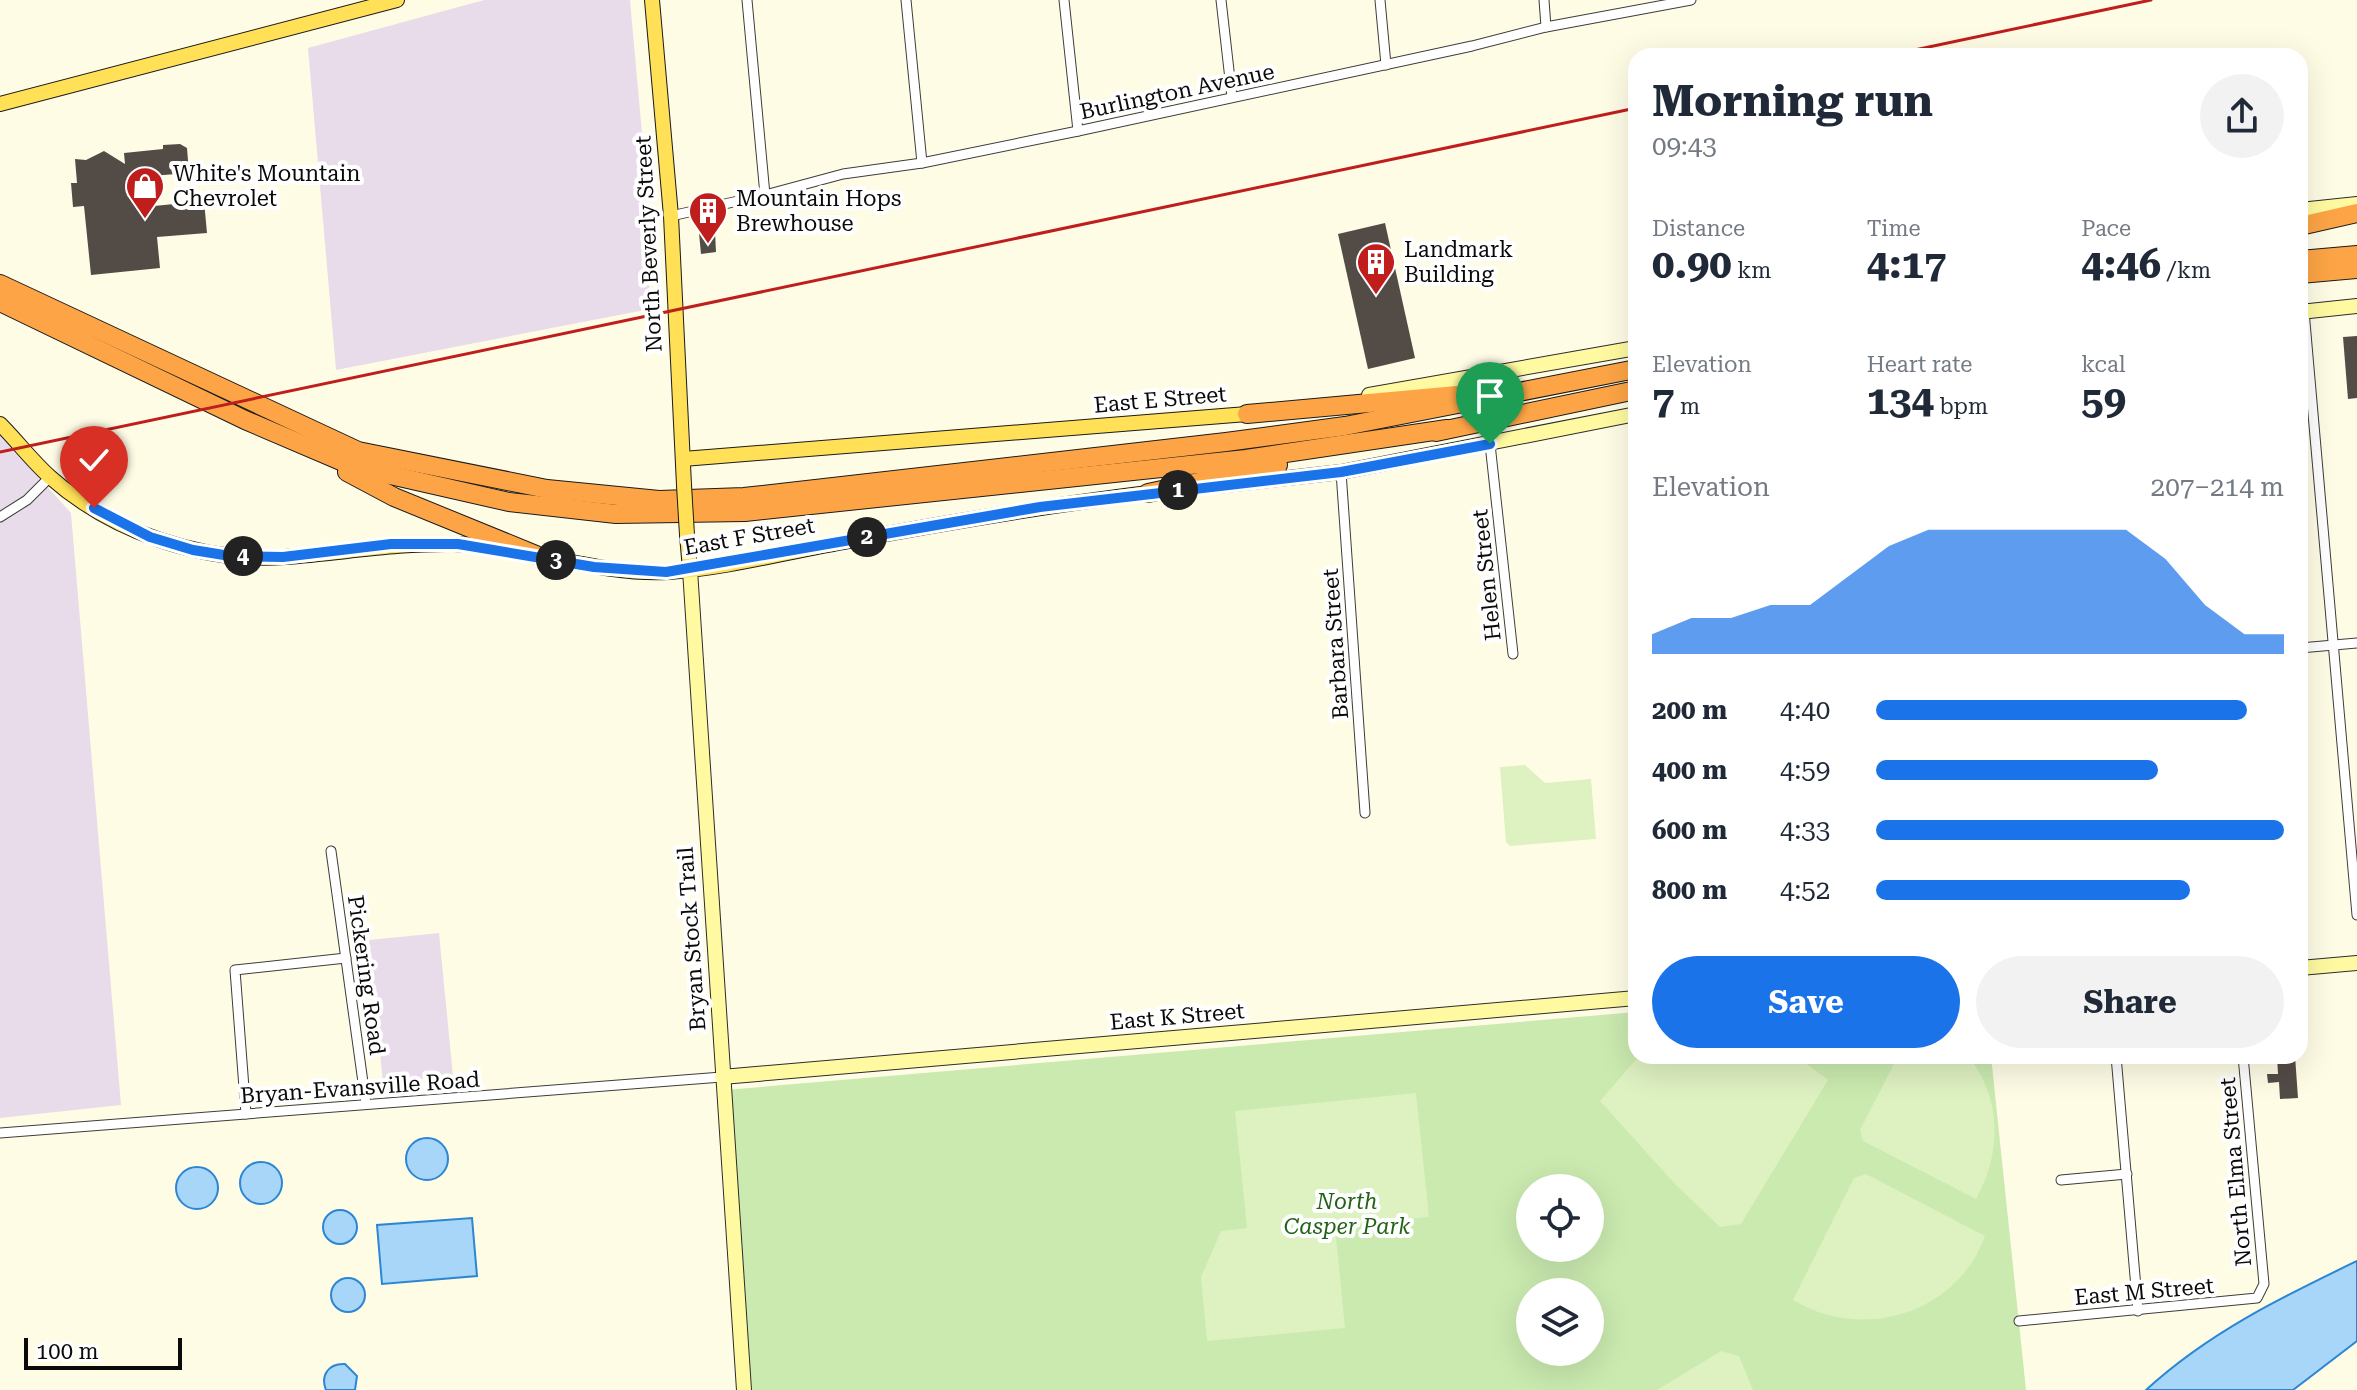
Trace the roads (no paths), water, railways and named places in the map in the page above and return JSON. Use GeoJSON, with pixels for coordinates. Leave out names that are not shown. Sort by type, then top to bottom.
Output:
{"type":"FeatureCollection","features":[{"type":"Feature","properties":{"kind":"highway"},"geometry":{"type":"LineString","coordinates":[[2308,224],[2357,213]]}},
{"type":"Feature","properties":{"kind":"highway"},"geometry":{"type":"LineString","coordinates":[[2308,259],[2357,255]]}},
{"type":"Feature","properties":{"kind":"highway"},"geometry":{"type":"LineString","coordinates":[[2308,273],[2357,269]]}},
{"type":"Feature","properties":{"kind":"highway"},"geometry":{"type":"LineString","coordinates":[[0,284],[358,451],[547,489],[659,500],[744,497],[1226,442],[1345,426],[1628,371]]}},
{"type":"Feature","properties":{"kind":"highway"},"geometry":{"type":"LineString","coordinates":[[0,302],[245,420],[394,497],[536,555]]}},
{"type":"Feature","properties":{"kind":"highway"},"geometry":{"type":"LineString","coordinates":[[1247,414],[1473,393],[1523,392]]}},
{"type":"Feature","properties":{"kind":"highway"},"geometry":{"type":"LineString","coordinates":[[1148,493],[1628,392]]}},
{"type":"Feature","properties":{"kind":"highway"},"geometry":{"type":"LineString","coordinates":[[245,420],[355,467],[471,494],[551,508],[661,515],[745,512],[1246,459],[1447,429]]}},
{"type":"Feature","properties":{"kind":"main road"},"geometry":{"type":"LineString","coordinates":[[0,104],[397,0]]}},
{"type":"Feature","properties":{"kind":"main road","name":"North Beverly Street"},"geometry":{"type":"LineString","coordinates":[[652,0],[671,216],[684,485]]}},
{"type":"Feature","properties":{"kind":"main road"},"geometry":{"type":"LineString","coordinates":[[2308,209],[2357,204]]}},
{"type":"Feature","properties":{"kind":"main road"},"geometry":{"type":"LineString","coordinates":[[2308,310],[2357,306]]}},
{"type":"Feature","properties":{"kind":"main road","name":"East E Street"},"geometry":{"type":"LineString","coordinates":[[683,459],[1247,414],[1356,398],[1628,349]]}},
{"type":"Feature","properties":{"kind":"main road","name":"East F Street"},"geometry":{"type":"LineString","coordinates":[[0,424],[50,477],[94,508],[150,537],[218,554],[283,557],[391,544],[458,544],[626,570],[690,570],[1040,507],[1341,472],[1628,416]]}},
{"type":"Feature","properties":{"kind":"main road","name":"Bryan Stock Trail"},"geometry":{"type":"LineString","coordinates":[[684,485],[744,1390]]}},
{"type":"Feature","properties":{"kind":"main road"},"geometry":{"type":"LineString","coordinates":[[2308,967],[2357,963]]}},
{"type":"Feature","properties":{"kind":"main road","name":"East K Street"},"geometry":{"type":"LineString","coordinates":[[722,1077],[1628,999]]}},
{"type":"Feature","properties":{"kind":"street"},"geometry":{"type":"LineString","coordinates":[[747,0],[765,195]]}},
{"type":"Feature","properties":{"kind":"street"},"geometry":{"type":"LineString","coordinates":[[906,0],[922,163]]}},
{"type":"Feature","properties":{"kind":"street"},"geometry":{"type":"LineString","coordinates":[[1064,0],[1078,131]]}},
{"type":"Feature","properties":{"kind":"street"},"geometry":{"type":"LineString","coordinates":[[1221,0],[1232,97]]}},
{"type":"Feature","properties":{"kind":"street"},"geometry":{"type":"LineString","coordinates":[[1380,0],[1386,65]]}},
{"type":"Feature","properties":{"kind":"street"},"geometry":{"type":"LineString","coordinates":[[1544,0],[1546,27]]}},
{"type":"Feature","properties":{"kind":"street","name":"Burlington Avenue"},"geometry":{"type":"LineString","coordinates":[[671,216],[843,174],[922,163],[1078,131],[1546,27],[1691,0]]}},
{"type":"Feature","properties":{"kind":"street"},"geometry":{"type":"LineString","coordinates":[[2308,374],[2357,915]]}},
{"type":"Feature","properties":{"kind":"street","name":"Helen Street"},"geometry":{"type":"LineString","coordinates":[[1490,444],[1513,654]]}},
{"type":"Feature","properties":{"kind":"street","name":"Barbara Street"},"geometry":{"type":"LineString","coordinates":[[1341,472],[1365,813]]}},
{"type":"Feature","properties":{"kind":"street"},"geometry":{"type":"LineString","coordinates":[[0,517],[27,500],[50,477]]}},
{"type":"Feature","properties":{"kind":"street"},"geometry":{"type":"LineString","coordinates":[[2308,647],[2357,643]]}},
{"type":"Feature","properties":{"kind":"street","name":"Pickering Road"},"geometry":{"type":"LineString","coordinates":[[331,851],[366,1104]]}},
{"type":"Feature","properties":{"kind":"street"},"geometry":{"type":"LineString","coordinates":[[246,1114],[235,970],[346,958]]}},
{"type":"Feature","properties":{"kind":"street"},"geometry":{"type":"LineString","coordinates":[[2117,1064],[2138,1311]]}},
{"type":"Feature","properties":{"kind":"street","name":"North Elma Street"},"geometry":{"type":"LineString","coordinates":[[2244,1064],[2264,1284]]}},
{"type":"Feature","properties":{"kind":"street","name":"Bryan-Evansville Road"},"geometry":{"type":"LineString","coordinates":[[0,1133],[722,1077]]}},
{"type":"Feature","properties":{"kind":"street"},"geometry":{"type":"LineString","coordinates":[[2061,1180],[2127,1174]]}},
{"type":"Feature","properties":{"kind":"street","name":"East M Street"},"geometry":{"type":"LineString","coordinates":[[2019,1321],[2257,1298],[2264,1284]]}},
{"type":"Feature","properties":{"kind":"water"},"geometry":{"type":"Polygon","coordinates":[[[427,1138],[442,1144],[448,1159],[442,1174],[427,1180],[412,1174],[406,1159],[412,1144],[427,1138]]]}},
{"type":"Feature","properties":{"kind":"water"},"geometry":{"type":"Polygon","coordinates":[[[261,1162],[276,1168],[282,1183],[276,1198],[261,1204],[246,1198],[240,1183],[246,1168],[261,1162]]]}},
{"type":"Feature","properties":{"kind":"water"},"geometry":{"type":"Polygon","coordinates":[[[197,1167],[212,1173],[218,1188],[212,1203],[197,1209],[182,1203],[176,1188],[182,1173],[197,1167]]]}},
{"type":"Feature","properties":{"kind":"water"},"geometry":{"type":"Polygon","coordinates":[[[340,1210],[352,1215],[357,1227],[352,1239],[340,1244],[328,1239],[323,1227],[328,1215],[340,1210]]]}},
{"type":"Feature","properties":{"kind":"water"},"geometry":{"type":"Polygon","coordinates":[[[472,1218],[477,1276],[382,1284],[377,1225],[472,1218]]]}},
{"type":"Feature","properties":{"kind":"water"},"geometry":{"type":"Polygon","coordinates":[[[2357,1261],[2357,1341],[2293,1390],[2146,1390],[2220,1334],[2357,1261]]]}},
{"type":"Feature","properties":{"kind":"water"},"geometry":{"type":"Polygon","coordinates":[[[348,1278],[360,1283],[365,1295],[360,1307],[348,1312],[336,1307],[331,1295],[336,1283],[348,1278]]]}},
{"type":"Feature","properties":{"kind":"water"},"geometry":{"type":"Polygon","coordinates":[[[345,1364],[357,1376],[355,1390],[326,1390],[324,1379],[327,1371],[345,1364]]]}},
{"type":"Feature","properties":{"kind":"railway"},"geometry":{"type":"LineString","coordinates":[[1924,48],[2151,0]]}},
{"type":"Feature","properties":{"kind":"railway"},"geometry":{"type":"LineString","coordinates":[[0,452],[1628,110]]}},
{"type":"Feature","properties":{"kind":"place","name":"White's Mountain Chevrolet"},"geometry":{"type":"Point","coordinates":[145,220]}},
{"type":"Feature","properties":{"kind":"place","name":"Mountain Hops Brewhouse"},"geometry":{"type":"Point","coordinates":[708,245]}},
{"type":"Feature","properties":{"kind":"place","name":"Landmark Building"},"geometry":{"type":"Point","coordinates":[1376,296]}},
{"type":"Feature","properties":{"kind":"park label","name":"North Casper Park"},"geometry":{"type":"Point","coordinates":[1347,1214]}}]}
